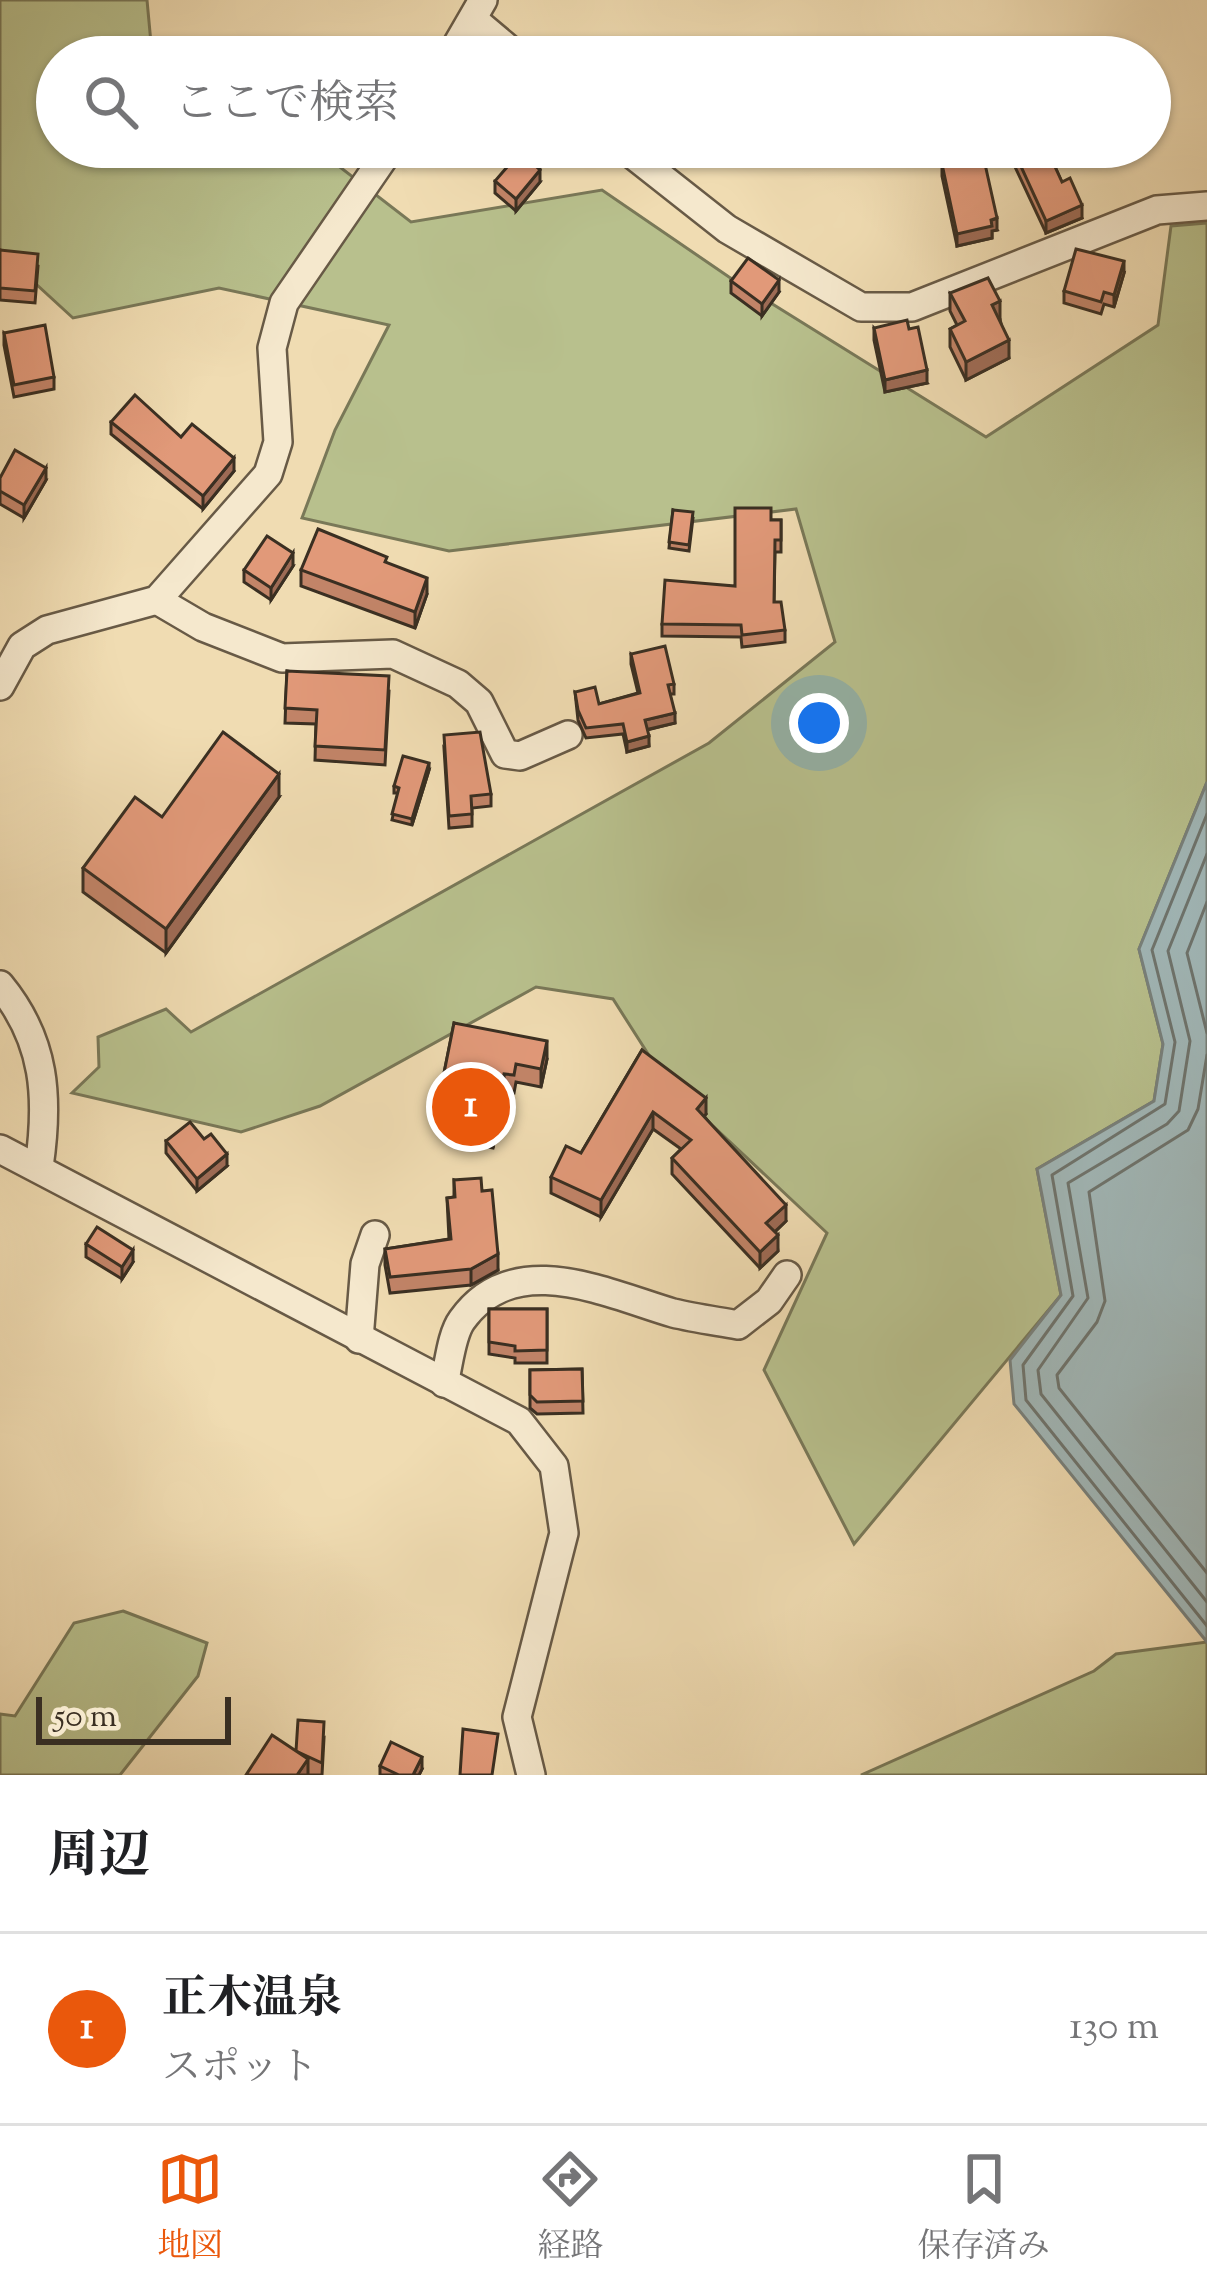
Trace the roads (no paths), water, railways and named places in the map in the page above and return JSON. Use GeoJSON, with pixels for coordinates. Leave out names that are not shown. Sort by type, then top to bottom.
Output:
{"type":"FeatureCollection","features":[{"type":"Feature","properties":{"kind":"street"},"geometry":{"type":"LineString","coordinates":[[463,36],[479,10],[501,36]]}},
{"type":"Feature","properties":{"kind":"street"},"geometry":{"type":"LineString","coordinates":[[0,686],[22,646],[46,630],[157,600],[268,474],[278,442],[272,348],[284,303],[377,168]]}},
{"type":"Feature","properties":{"kind":"street"},"geometry":{"type":"LineString","coordinates":[[650,168],[727,229],[861,307],[912,308],[1157,210],[1207,206]]}},
{"type":"Feature","properties":{"kind":"street"},"geometry":{"type":"LineString","coordinates":[[157,600],[203,627],[282,658],[393,654],[458,684],[479,702],[506,754],[520,756],[568,735]]}},
{"type":"Feature","properties":{"kind":"street"},"geometry":{"type":"LineString","coordinates":[[0,985],[20,1010],[42,1057],[46,1118],[39,1167]]}},
{"type":"Feature","properties":{"kind":"street"},"geometry":{"type":"LineString","coordinates":[[0,1149],[519,1420],[554,1466],[564,1533],[517,1717],[531,1775]]}},
{"type":"Feature","properties":{"kind":"street"},"geometry":{"type":"LineString","coordinates":[[358,1339],[365,1264],[375,1235]]}},
{"type":"Feature","properties":{"kind":"street"},"geometry":{"type":"LineString","coordinates":[[444,1383],[461,1321],[490,1296],[531,1280],[578,1281],[675,1313],[738,1325],[769,1301],[788,1275]]}},
{"type":"Feature","properties":{"kind":"water"},"geometry":{"type":"Polygon","coordinates":[[[1207,782],[1207,1642],[1014,1404],[1010,1360],[1061,1295],[1037,1169],[1154,1101],[1163,1044],[1139,949],[1207,782]]]}},
{"type":"Feature","properties":{"kind":"place","name":"正木温泉"},"geometry":{"type":"Point","coordinates":[471,1107]}}]}
